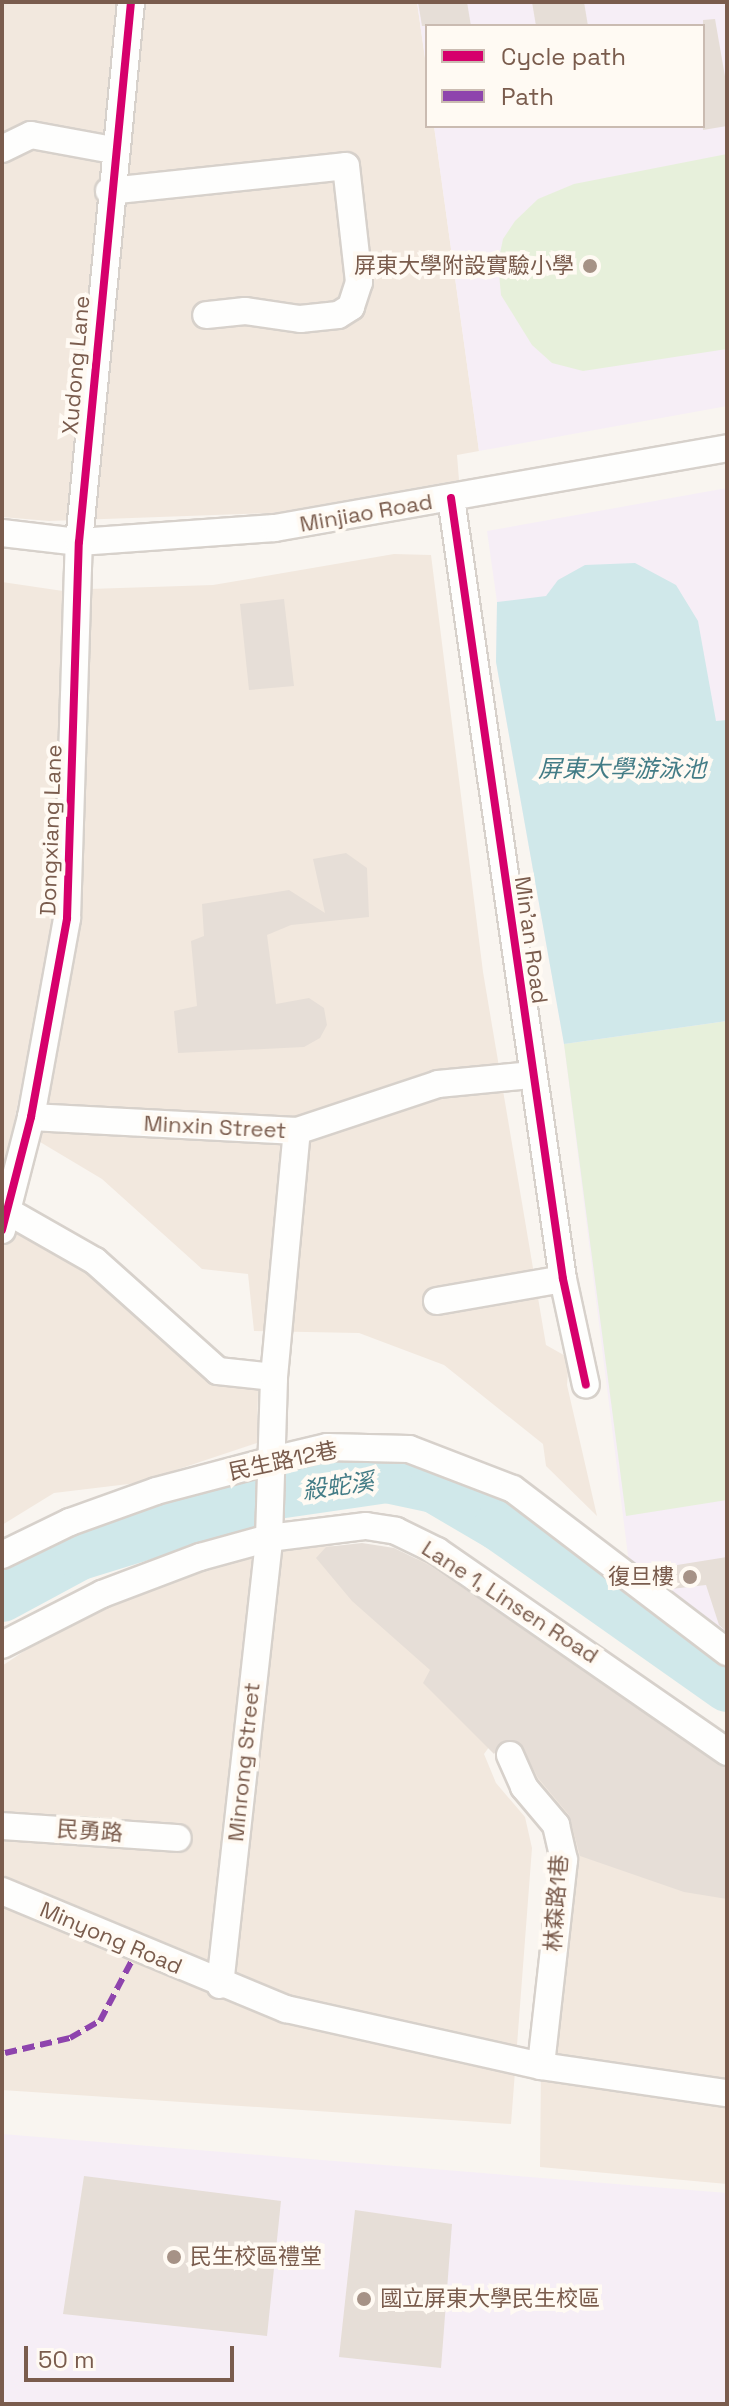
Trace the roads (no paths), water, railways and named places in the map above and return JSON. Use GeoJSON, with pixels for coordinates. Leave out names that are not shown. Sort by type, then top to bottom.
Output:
{"type":"FeatureCollection","features":[{"type":"Feature","properties":{"kind":"street","name":"Xudong Lane"},"geometry":{"type":"LineString","coordinates":[[79,542],[109,191],[131,2]]}},
{"type":"Feature","properties":{"kind":"street"},"geometry":{"type":"LineString","coordinates":[[2,149],[31,135],[113,150]]}},
{"type":"Feature","properties":{"kind":"street"},"geometry":{"type":"LineString","coordinates":[[109,191],[346,166],[359,282],[351,307],[338,315],[300,319],[245,311],[206,315]]}},
{"type":"Feature","properties":{"kind":"street","name":"Minjiao Road"},"geometry":{"type":"LineString","coordinates":[[2,533],[79,542],[275,528],[727,448]]}},
{"type":"Feature","properties":{"kind":"street","name":"Min'an Road"},"geometry":{"type":"LineString","coordinates":[[451,498],[563,1279],[586,1385]]}},
{"type":"Feature","properties":{"kind":"street","name":"Dongxiang Lane"},"geometry":{"type":"LineString","coordinates":[[31,1117],[67,918],[79,542]]}},
{"type":"Feature","properties":{"kind":"street","name":"Minxin Street"},"geometry":{"type":"LineString","coordinates":[[31,1117],[297,1131],[438,1084],[532,1075]]}},
{"type":"Feature","properties":{"kind":"street"},"geometry":{"type":"LineString","coordinates":[[31,1117],[4,1215],[95,1261],[218,1371],[274,1377]]}},
{"type":"Feature","properties":{"kind":"street"},"geometry":{"type":"LineString","coordinates":[[273,1460],[274,1377],[297,1131]]}},
{"type":"Feature","properties":{"kind":"street"},"geometry":{"type":"LineString","coordinates":[[437,1301],[563,1279]]}},
{"type":"Feature","properties":{"kind":"street","name":"民生路12巷"},"geometry":{"type":"LineString","coordinates":[[2,1555],[70,1522],[142,1496],[273,1460],[327,1447],[409,1449],[513,1489],[634,1585],[727,1652]]}},
{"type":"Feature","properties":{"kind":"street","name":"Minrong Street"},"geometry":{"type":"LineString","coordinates":[[220,1985],[269,1538],[273,1460]]}},
{"type":"Feature","properties":{"kind":"street","name":"Lane 1, Linsen Road"},"geometry":{"type":"LineString","coordinates":[[2,1645],[102,1594],[200,1557],[269,1538],[366,1526],[396,1531],[462,1567],[727,1752]]}},
{"type":"Feature","properties":{"kind":"street","name":"林森路1巷"},"geometry":{"type":"LineString","coordinates":[[510,1755],[524,1787],[556,1825],[564,1860],[541,2066]]}},
{"type":"Feature","properties":{"kind":"street","name":"民勇路"},"geometry":{"type":"LineString","coordinates":[[2,1826],[178,1838]]}},
{"type":"Feature","properties":{"kind":"street","name":"Minyong Road"},"geometry":{"type":"LineString","coordinates":[[2,1891],[220,1985]]}},
{"type":"Feature","properties":{"kind":"street"},"geometry":{"type":"LineString","coordinates":[[220,1985],[286,2009],[541,2066],[727,2093]]}},
{"type":"Feature","properties":{"kind":"water","name":"屏東大學游泳池"},"geometry":{"type":"Polygon","coordinates":[[[635,563],[676,585],[698,621],[716,721],[727,720],[727,1021],[564,1044],[496,662],[497,602],[546,596],[558,580],[585,565],[635,563]]]}},
{"type":"Feature","properties":{"kind":"waterway","name":"殺蛇溪"},"geometry":{"type":"LineString","coordinates":[[2,1597],[80,1555],[277,1494],[387,1478],[434,1488],[499,1526],[727,1687]]}},
{"type":"Feature","properties":{"kind":"place","name":"屏東大學附設實驗小學"},"geometry":{"type":"Point","coordinates":[590,266]}},
{"type":"Feature","properties":{"kind":"place","name":"復旦樓"},"geometry":{"type":"Point","coordinates":[690,1577]}},
{"type":"Feature","properties":{"kind":"place","name":"民生校區禮堂"},"geometry":{"type":"Point","coordinates":[174,2257]}},
{"type":"Feature","properties":{"kind":"place","name":"國立屏東大學民生校區"},"geometry":{"type":"Point","coordinates":[364,2299]}}]}
